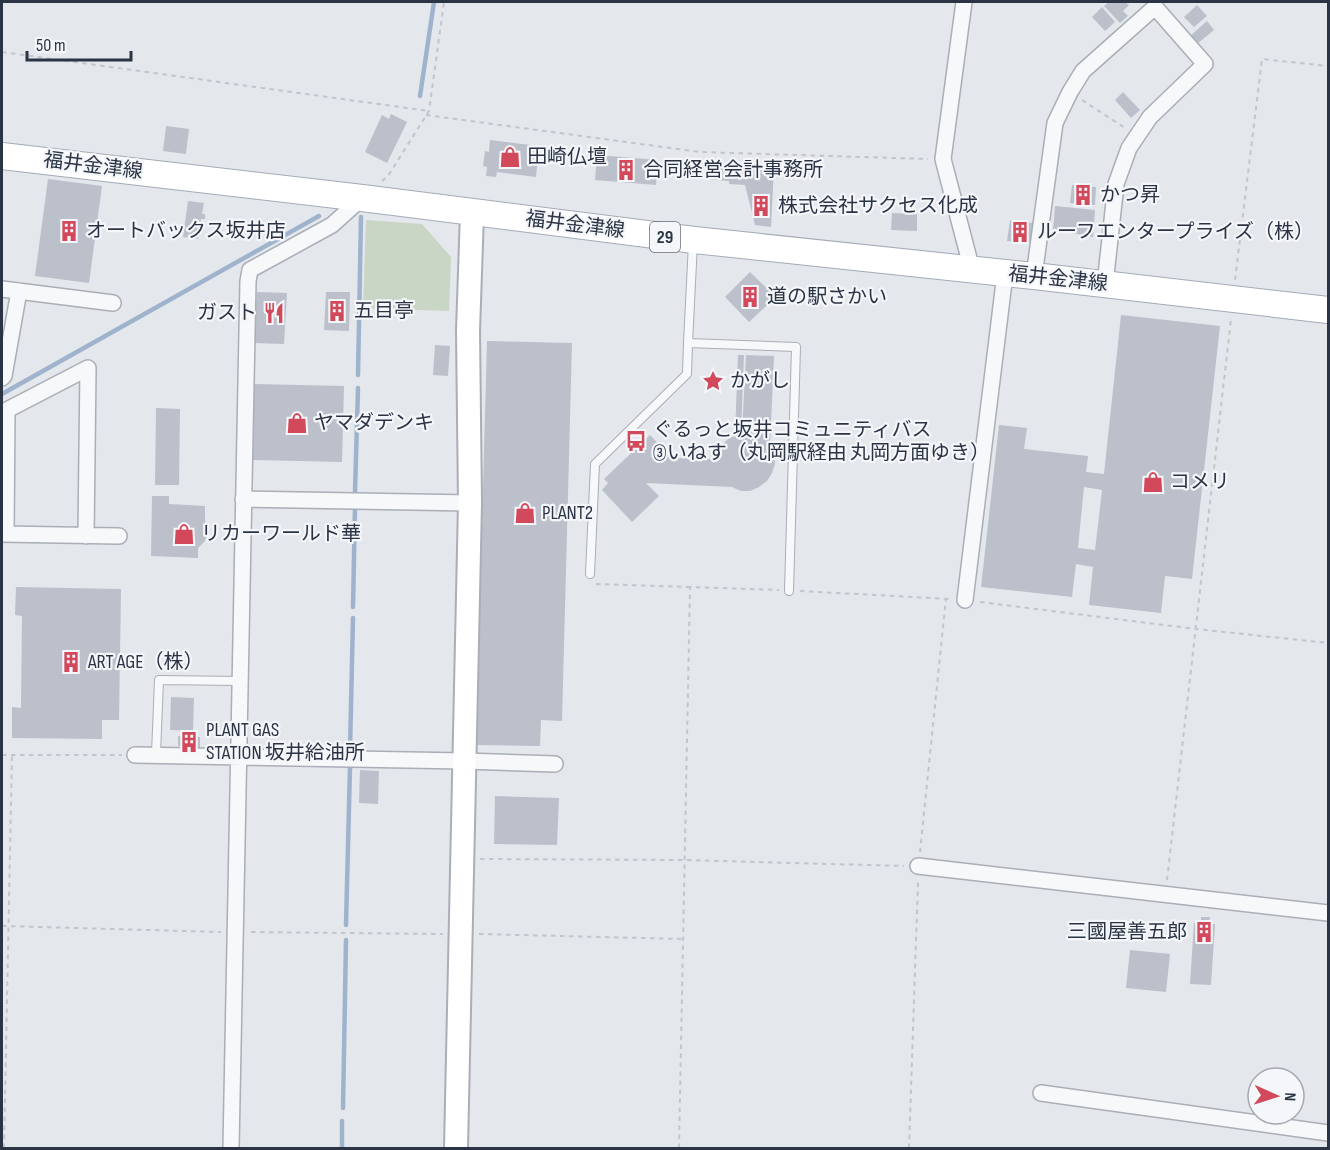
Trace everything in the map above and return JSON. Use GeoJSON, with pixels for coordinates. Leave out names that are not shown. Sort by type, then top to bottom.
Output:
{"type":"FeatureCollection","features":[{"type":"Feature","properties":{"kind":"main road","name":"福井金津線"},"geometry":{"type":"LineString","coordinates":[[2,156],[693,240],[1329,310]]}},
{"type":"Feature","properties":{"kind":"street"},"geometry":{"type":"LineString","coordinates":[[964,2],[943,159],[972,270]]}},
{"type":"Feature","properties":{"kind":"street"},"geometry":{"type":"LineString","coordinates":[[1034,276],[1055,123],[1083,71],[1155,7],[1205,64],[1149,117],[1129,148],[1116,184],[1105,284]]}},
{"type":"Feature","properties":{"kind":"street"},"geometry":{"type":"LineString","coordinates":[[231,1149],[248,281],[250,270],[332,225],[362,198]]}},
{"type":"Feature","properties":{"kind":"street"},"geometry":{"type":"LineString","coordinates":[[456,1149],[470,503],[468,331],[472,213]]}},
{"type":"Feature","properties":{"kind":"street"},"geometry":{"type":"LineString","coordinates":[[965,600],[1005,274]]}},
{"type":"Feature","properties":{"kind":"street"},"geometry":{"type":"LineString","coordinates":[[2,289],[113,303]]}},
{"type":"Feature","properties":{"kind":"street"},"geometry":{"type":"LineString","coordinates":[[2,378],[19,291]]}},
{"type":"Feature","properties":{"kind":"street"},"geometry":{"type":"LineString","coordinates":[[86,536],[88,368],[6,410],[4,534],[86,536],[119,536]]}},
{"type":"Feature","properties":{"kind":"street"},"geometry":{"type":"LineString","coordinates":[[243,499],[470,503]]}},
{"type":"Feature","properties":{"kind":"street"},"geometry":{"type":"LineString","coordinates":[[135,755],[555,764]]}},
{"type":"Feature","properties":{"kind":"street"},"geometry":{"type":"LineString","coordinates":[[918,866],[1329,913]]}},
{"type":"Feature","properties":{"kind":"street"},"geometry":{"type":"LineString","coordinates":[[1041,1094],[1329,1133]]}},
{"type":"Feature","properties":{"kind":"lane"},"geometry":{"type":"LineString","coordinates":[[590,574],[594,464],[687,374],[693,240]]}},
{"type":"Feature","properties":{"kind":"lane"},"geometry":{"type":"LineString","coordinates":[[688,343],[796,347],[789,591]]}},
{"type":"Feature","properties":{"kind":"lane"},"geometry":{"type":"LineString","coordinates":[[156,754],[159,680],[240,681]]}},
{"type":"Feature","properties":{"kind":"path"},"geometry":{"type":"LineString","coordinates":[[362,198],[388,176],[429,111],[444,2]]}},
{"type":"Feature","properties":{"kind":"path"},"geometry":{"type":"LineString","coordinates":[[2,52],[429,111]]}},
{"type":"Feature","properties":{"kind":"path"},"geometry":{"type":"LineString","coordinates":[[1165,894],[1262,58],[1329,66]]}},
{"type":"Feature","properties":{"kind":"path"},"geometry":{"type":"LineString","coordinates":[[1070,92],[1137,135]]}},
{"type":"Feature","properties":{"kind":"path"},"geometry":{"type":"LineString","coordinates":[[426,115],[700,152],[943,159]]}},
{"type":"Feature","properties":{"kind":"path"},"geometry":{"type":"LineString","coordinates":[[590,583],[946,598],[1329,643]]}},
{"type":"Feature","properties":{"kind":"path"},"geometry":{"type":"LineString","coordinates":[[679,1149],[690,587]]}},
{"type":"Feature","properties":{"kind":"path"},"geometry":{"type":"LineString","coordinates":[[909,1149],[918,866],[946,598]]}},
{"type":"Feature","properties":{"kind":"path"},"geometry":{"type":"LineString","coordinates":[[2,754],[135,755]]}},
{"type":"Feature","properties":{"kind":"path"},"geometry":{"type":"LineString","coordinates":[[4,1149],[12,755]]}},
{"type":"Feature","properties":{"kind":"path"},"geometry":{"type":"LineString","coordinates":[[462,858],[684,860],[918,866]]}},
{"type":"Feature","properties":{"kind":"path"},"geometry":{"type":"LineString","coordinates":[[2,926],[235,932]]}},
{"type":"Feature","properties":{"kind":"green space"},"geometry":{"type":"Polygon","coordinates":[[[366,220],[422,224],[451,257],[449,311],[363,308],[366,220]]]}},
{"type":"Feature","properties":{"kind":"building"},"geometry":{"type":"Polygon","coordinates":[[[1109,2],[1125,2],[1129,5],[1123,11],[1128,16],[1120,23],[1104,6],[1109,2]]]}},
{"type":"Feature","properties":{"kind":"building"},"geometry":{"type":"Polygon","coordinates":[[[1197,5],[1207,16],[1194,27],[1184,17],[1197,5]]]}},
{"type":"Feature","properties":{"kind":"building"},"geometry":{"type":"Polygon","coordinates":[[[1102,7],[1115,22],[1105,31],[1092,17],[1102,7]]]}},
{"type":"Feature","properties":{"kind":"building"},"geometry":{"type":"Polygon","coordinates":[[[1207,21],[1214,30],[1197,44],[1190,36],[1207,21]]]}},
{"type":"Feature","properties":{"kind":"building"},"geometry":{"type":"Polygon","coordinates":[[[1123,92],[1140,110],[1131,118],[1115,100],[1123,92]]]}},
{"type":"Feature","properties":{"kind":"building"},"geometry":{"type":"Polygon","coordinates":[[[391,114],[407,122],[387,163],[365,152],[382,115],[389,119],[391,114]]]}},
{"type":"Feature","properties":{"kind":"building"},"geometry":{"type":"Polygon","coordinates":[[[166,126],[189,129],[186,154],[163,151],[166,126]]]}},
{"type":"Feature","properties":{"kind":"building"},"geometry":{"type":"Polygon","coordinates":[[[490,140],[539,146],[536,177],[497,172],[496,177],[486,176],[487,167],[483,166],[485,151],[489,152],[490,140]]]}},
{"type":"Feature","properties":{"kind":"building","name":"合同経営会計事務所"},"geometry":{"type":"Polygon","coordinates":[[[597,155],[658,160],[656,185],[595,180],[597,155]]]}},
{"type":"Feature","properties":{"kind":"building"},"geometry":{"type":"Polygon","coordinates":[[[706,165],[774,169],[771,227],[755,225],[745,185],[706,179],[706,165]]]}},
{"type":"Feature","properties":{"kind":"building","name":"オートバックス坂井店"},"geometry":{"type":"Polygon","coordinates":[[[48,179],[102,186],[89,283],[35,276],[48,179]]]}},
{"type":"Feature","properties":{"kind":"building","name":"かつ昇"},"geometry":{"type":"Polygon","coordinates":[[[1072,185],[1096,187],[1095,205],[1070,203],[1072,185]]]}},
{"type":"Feature","properties":{"kind":"building"},"geometry":{"type":"Polygon","coordinates":[[[188,201],[204,203],[202,214],[205,214],[205,219],[201,219],[198,239],[183,237],[188,201]]]}},
{"type":"Feature","properties":{"kind":"building"},"geometry":{"type":"Polygon","coordinates":[[[1055,206],[1095,210],[1093,237],[1053,231],[1055,206]]]}},
{"type":"Feature","properties":{"kind":"building"},"geometry":{"type":"Polygon","coordinates":[[[892,213],[917,214],[917,231],[891,230],[892,213]]]}},
{"type":"Feature","properties":{"kind":"building","name":"ルーフエンタープライズ（株）"},"geometry":{"type":"Polygon","coordinates":[[[1010,220],[1033,223],[1031,243],[1007,241],[1010,220]]]}},
{"type":"Feature","properties":{"kind":"building","name":"道の駅さかい"},"geometry":{"type":"Polygon","coordinates":[[[750,272],[776,297],[749,322],[725,297],[750,272]]]}},
{"type":"Feature","properties":{"kind":"building"},"geometry":{"type":"Polygon","coordinates":[[[257,292],[287,293],[284,344],[254,343],[257,292]]]}},
{"type":"Feature","properties":{"kind":"building","name":"五目亭"},"geometry":{"type":"Polygon","coordinates":[[[326,292],[350,292],[349,331],[324,330],[326,292]]]}},
{"type":"Feature","properties":{"kind":"building"},"geometry":{"type":"Polygon","coordinates":[[[1121,315],[1220,326],[1192,579],[1165,576],[1161,613],[1089,605],[1093,567],[1076,564],[1072,597],[981,587],[999,425],[1027,428],[1024,449],[1088,456],[1086,472],[1104,474],[1121,315]],[[1084,487],[1078,548],[1095,550],[1102,490],[1084,487]]]}},
{"type":"Feature","properties":{"kind":"building","name":"PLANT2"},"geometry":{"type":"Polygon","coordinates":[[[487,341],[572,343],[562,721],[541,720],[540,746],[476,745],[487,341]]]}},
{"type":"Feature","properties":{"kind":"building"},"geometry":{"type":"Polygon","coordinates":[[[435,345],[450,346],[448,376],[433,375],[435,345]]]}},
{"type":"Feature","properties":{"kind":"building"},"geometry":{"type":"Polygon","coordinates":[[[738,355],[744,355],[741,433],[746,355],[774,356],[770,446],[775,464],[767,481],[750,491],[741,491],[732,487],[646,483],[659,496],[632,522],[602,490],[608,483],[604,479],[650,435],[672,458],[716,459],[721,446],[735,435],[738,355]]]}},
{"type":"Feature","properties":{"kind":"building","name":"ヤマダデンキ"},"geometry":{"type":"Polygon","coordinates":[[[251,384],[344,386],[342,462],[249,460],[251,384]]]}},
{"type":"Feature","properties":{"kind":"building"},"geometry":{"type":"Polygon","coordinates":[[[156,408],[180,409],[179,485],[155,485],[156,408]]]}},
{"type":"Feature","properties":{"kind":"building"},"geometry":{"type":"Polygon","coordinates":[[[152,496],[169,496],[169,504],[205,506],[207,536],[198,548],[198,558],[151,556],[152,496]]]}},
{"type":"Feature","properties":{"kind":"building","name":"ART AGE（株）"},"geometry":{"type":"Polygon","coordinates":[[[16,587],[121,589],[119,720],[102,720],[102,739],[12,738],[12,707],[21,708],[22,616],[15,615],[16,587]]]}},
{"type":"Feature","properties":{"kind":"building"},"geometry":{"type":"Polygon","coordinates":[[[171,697],[194,698],[193,731],[170,730],[171,697]]]}},
{"type":"Feature","properties":{"kind":"building","name":"PLANT GAS STATION 坂井給油所"},"geometry":{"type":"Polygon","coordinates":[[[178,736],[200,737],[200,748],[178,746],[178,736]]]}},
{"type":"Feature","properties":{"kind":"building"},"geometry":{"type":"Polygon","coordinates":[[[360,770],[379,771],[378,804],[359,803],[360,770]]]}},
{"type":"Feature","properties":{"kind":"building"},"geometry":{"type":"Polygon","coordinates":[[[495,796],[559,798],[557,845],[494,844],[495,796]]]}},
{"type":"Feature","properties":{"kind":"building"},"geometry":{"type":"Polygon","coordinates":[[[1201,917],[1210,917],[1209,924],[1215,924],[1211,985],[1190,984],[1194,923],[1201,923],[1201,917]]]}},
{"type":"Feature","properties":{"kind":"building"},"geometry":{"type":"Polygon","coordinates":[[[1130,950],[1170,954],[1166,992],[1126,988],[1130,950]]]}},
{"type":"Feature","properties":{"kind":"waterway"},"geometry":{"type":"LineString","coordinates":[[420,96],[434,2]]}},
{"type":"Feature","properties":{"kind":"waterway"},"geometry":{"type":"LineString","coordinates":[[2,394],[319,216]]}},
{"type":"Feature","properties":{"kind":"waterway"},"geometry":{"type":"LineString","coordinates":[[358,375],[361,217]]}},
{"type":"Feature","properties":{"kind":"waterway"},"geometry":{"type":"LineString","coordinates":[[355,492],[358,388]]}},
{"type":"Feature","properties":{"kind":"waterway"},"geometry":{"type":"LineString","coordinates":[[353,607],[355,508]]}},
{"type":"Feature","properties":{"kind":"waterway"},"geometry":{"type":"LineString","coordinates":[[350,749],[353,618]]}},
{"type":"Feature","properties":{"kind":"waterway"},"geometry":{"type":"LineString","coordinates":[[346,925],[350,767]]}},
{"type":"Feature","properties":{"kind":"waterway"},"geometry":{"type":"LineString","coordinates":[[343,1108],[346,940]]}},
{"type":"Feature","properties":{"kind":"waterway"},"geometry":{"type":"LineString","coordinates":[[342,1121],[342,1148]]}},
{"type":"Feature","properties":{"kind":"place","name":"田崎仏壇"},"geometry":{"type":"Point","coordinates":[510,157]}},
{"type":"Feature","properties":{"kind":"place","name":"合同経営会計事務所"},"geometry":{"type":"Point","coordinates":[626,170]}},
{"type":"Feature","properties":{"kind":"place","name":"かつ昇"},"geometry":{"type":"Point","coordinates":[1083,195]}},
{"type":"Feature","properties":{"kind":"place","name":"株式会社サクセス化成"},"geometry":{"type":"Point","coordinates":[761,206]}},
{"type":"Feature","properties":{"kind":"place","name":"オートバックス坂井店"},"geometry":{"type":"Point","coordinates":[69,231]}},
{"type":"Feature","properties":{"kind":"place","name":"ルーフエンタープライズ（株）"},"geometry":{"type":"Point","coordinates":[1020,232]}},
{"type":"Feature","properties":{"kind":"place","name":"道の駅さかい"},"geometry":{"type":"Point","coordinates":[750,297]}},
{"type":"Feature","properties":{"kind":"place","name":"五目亭"},"geometry":{"type":"Point","coordinates":[337,311]}},
{"type":"Feature","properties":{"kind":"place","name":"ガスト"},"geometry":{"type":"Point","coordinates":[274,313]}},
{"type":"Feature","properties":{"kind":"place","name":"かがし"},"geometry":{"type":"Point","coordinates":[713,381]}},
{"type":"Feature","properties":{"kind":"place","name":"ヤマダデンキ"},"geometry":{"type":"Point","coordinates":[297,423]}},
{"type":"Feature","properties":{"kind":"place","name":"ぐるっと坂井コミュニティバス ③いねす（丸岡駅経由 丸岡方面ゆき）"},"geometry":{"type":"Point","coordinates":[636,441]}},
{"type":"Feature","properties":{"kind":"place","name":"コメリ"},"geometry":{"type":"Point","coordinates":[1153,482]}},
{"type":"Feature","properties":{"kind":"place","name":"PLANT2"},"geometry":{"type":"Point","coordinates":[525,513]}},
{"type":"Feature","properties":{"kind":"place","name":"リカーワールド華"},"geometry":{"type":"Point","coordinates":[184,534]}},
{"type":"Feature","properties":{"kind":"place","name":"ART AGE（株）"},"geometry":{"type":"Point","coordinates":[71,662]}},
{"type":"Feature","properties":{"kind":"place","name":"PLANT GAS STATION 坂井給油所"},"geometry":{"type":"Point","coordinates":[189,742]}},
{"type":"Feature","properties":{"kind":"place","name":"三國屋善五郎"},"geometry":{"type":"Point","coordinates":[1204,932]}}]}
